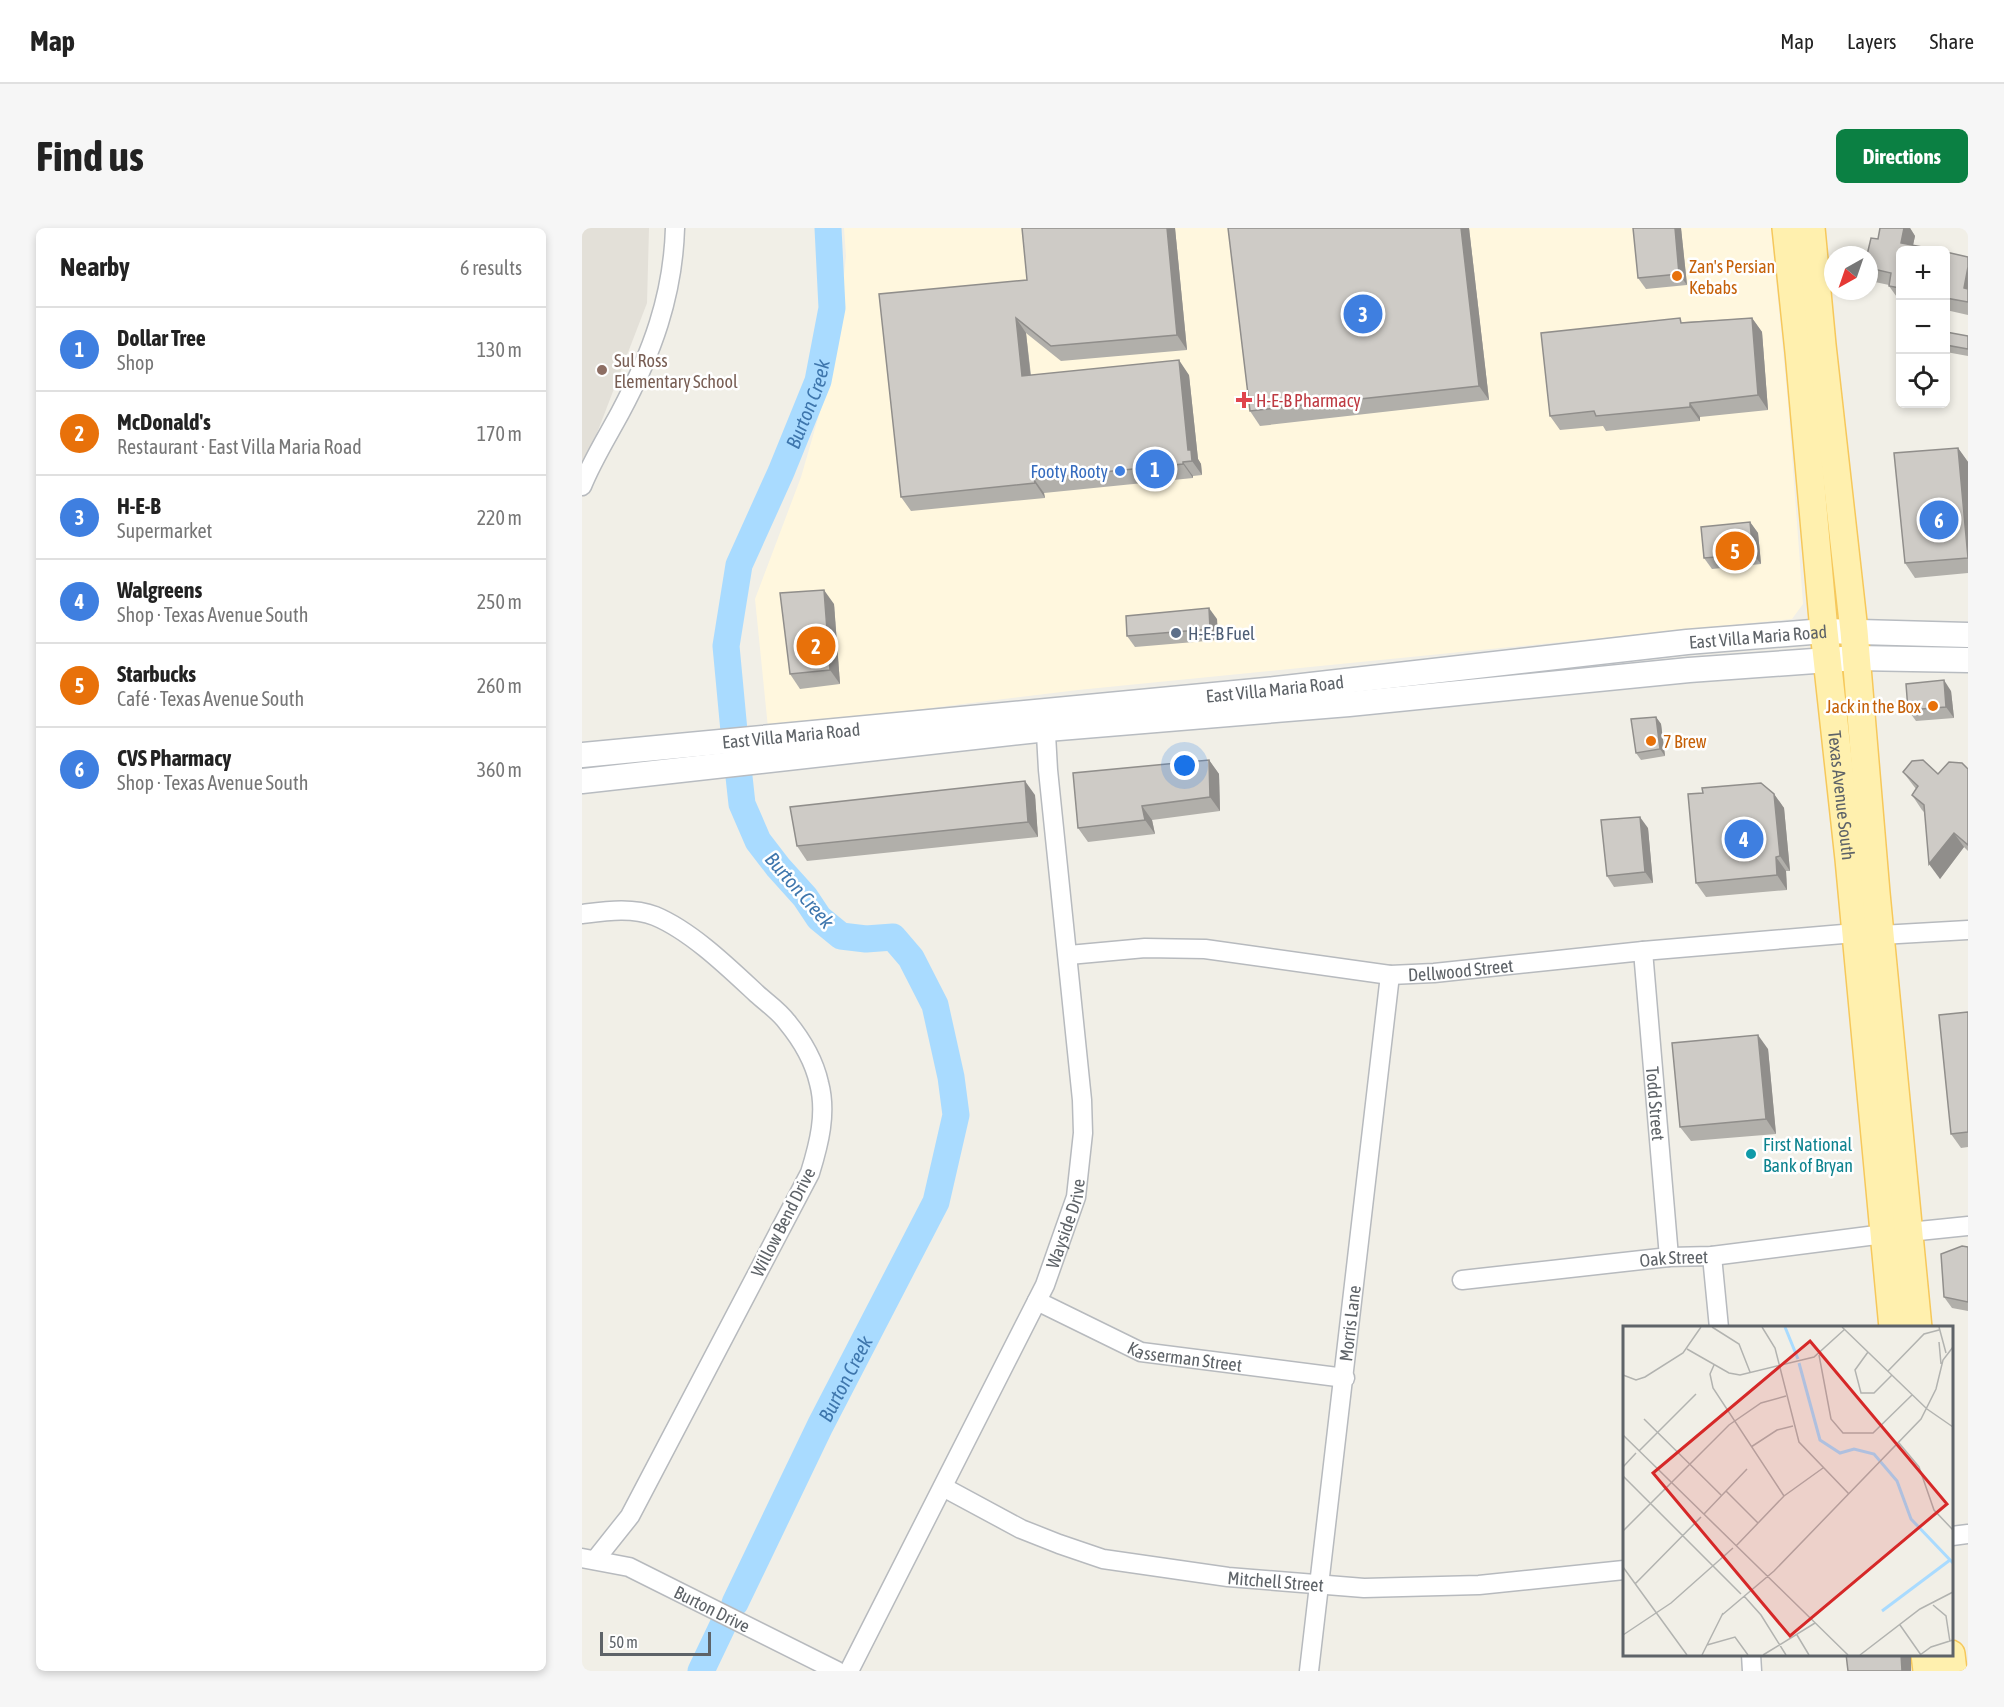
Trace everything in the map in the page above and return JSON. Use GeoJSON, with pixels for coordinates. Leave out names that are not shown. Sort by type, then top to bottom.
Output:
{"type":"FeatureCollection","features":[{"type":"Feature","properties":{"kind":"main road","name":"Texas Avenue South"},"geometry":{"type":"LineString","coordinates":[[1786,228],[1827,659],[1868,934],[1897,1233],[1918,1326]]}},
{"type":"Feature","properties":{"kind":"main road","name":"Texas Avenue South"},"geometry":{"type":"LineString","coordinates":[[1811,228],[1854,631],[1868,934]]}},
{"type":"Feature","properties":{"kind":"main road","name":"East Villa Maria Road"},"geometry":{"type":"LineString","coordinates":[[582,781],[756,763],[1046,720],[1307,686],[1687,642],[1854,631],[1968,635]]}},
{"type":"Feature","properties":{"kind":"main road","name":"East Villa Maria Road"},"geometry":{"type":"LineString","coordinates":[[582,755],[754,738],[1359,703],[1689,670],[1827,659],[1968,660]]}},
{"type":"Feature","properties":{"kind":"main road","name":"Texas Avenue South"},"geometry":{"type":"LineString","coordinates":[[1893,1326],[1897,1233]]}},
{"type":"Feature","properties":{"kind":"main road"},"geometry":{"type":"LineString","coordinates":[[1925,1656],[1927,1671]]}},
{"type":"Feature","properties":{"kind":"main road"},"geometry":{"type":"LineString","coordinates":[[1951,1656],[1953,1671]]}},
{"type":"Feature","properties":{"kind":"street"},"geometry":{"type":"LineString","coordinates":[[582,486],[622,410],[656,335],[666,304],[674,256],[675,228]]}},
{"type":"Feature","properties":{"kind":"street","name":"Wayside Drive"},"geometry":{"type":"LineString","coordinates":[[849,1671],[1037,1302],[1049,1275],[1076,1197],[1083,1133],[1082,1100],[1069,955],[1048,770],[1046,720]]}},
{"type":"Feature","properties":{"kind":"street","name":"Willow Bend Drive"},"geometry":{"type":"LineString","coordinates":[[582,914],[621,910],[654,916],[720,959],[786,1021],[806,1048],[819,1083],[822,1111],[820,1139],[810,1173],[630,1515],[588,1559]]}},
{"type":"Feature","properties":{"kind":"street","name":"Dellwood Street"},"geometry":{"type":"LineString","coordinates":[[1069,955],[1145,948],[1205,949],[1390,975],[1434,973],[1643,951],[1868,934],[1968,930]]}},
{"type":"Feature","properties":{"kind":"street","name":"Todd Street"},"geometry":{"type":"LineString","coordinates":[[1643,951],[1669,1257]]}},
{"type":"Feature","properties":{"kind":"street","name":"Morris Lane"},"geometry":{"type":"LineString","coordinates":[[1309,1671],[1345,1378],[1390,975]]}},
{"type":"Feature","properties":{"kind":"street","name":"Oak Street"},"geometry":{"type":"LineString","coordinates":[[1462,1280],[1669,1257],[1712,1256],[1968,1226]]}},
{"type":"Feature","properties":{"kind":"street"},"geometry":{"type":"LineString","coordinates":[[1712,1256],[1719,1326]]}},
{"type":"Feature","properties":{"kind":"street","name":"Kasserman Street"},"geometry":{"type":"LineString","coordinates":[[1037,1302],[1141,1352],[1345,1378]]}},
{"type":"Feature","properties":{"kind":"street","name":"Mitchell Street"},"geometry":{"type":"LineString","coordinates":[[943,1487],[1021,1529],[1059,1545],[1103,1559],[1228,1577],[1364,1588],[1479,1585],[1623,1570]]}},
{"type":"Feature","properties":{"kind":"street"},"geometry":{"type":"LineString","coordinates":[[1953,1536],[1968,1534]]}},
{"type":"Feature","properties":{"kind":"street","name":"Burton Drive"},"geometry":{"type":"LineString","coordinates":[[588,1559],[629,1567],[837,1671]]}},
{"type":"Feature","properties":{"kind":"street"},"geometry":{"type":"LineString","coordinates":[[1750,1656],[1752,1671]]}},
{"type":"Feature","properties":{"kind":"shaded area","name":"Sul Ross Elementary School"},"geometry":{"type":"Polygon","coordinates":[[[582,228],[649,228],[647,303],[582,472],[582,228]]]}},
{"type":"Feature","properties":{"kind":"shaded area"},"geometry":{"type":"Polygon","coordinates":[[[844,228],[1771,228],[1788,402],[1803,604],[1792,619],[1078,690],[768,728],[755,599],[801,477],[835,360],[846,256],[844,228]]]}},
{"type":"Feature","properties":{"kind":"building"},"geometry":{"type":"Polygon","coordinates":[[[1022,228],[1167,228],[1177,335],[1051,346],[1016,318],[1022,376],[1179,360],[1188,450],[1191,450],[1192,461],[1183,462],[1183,464],[1034,479],[1035,483],[901,497],[879,294],[1027,280],[1022,228]]]}},
{"type":"Feature","properties":{"kind":"building"},"geometry":{"type":"Polygon","coordinates":[[[1228,228],[1461,228],[1479,386],[1250,411],[1228,228]]]}},
{"type":"Feature","properties":{"kind":"building"},"geometry":{"type":"Polygon","coordinates":[[[1633,228],[1675,228],[1679,274],[1638,278],[1633,228]]]}},
{"type":"Feature","properties":{"kind":"building"},"geometry":{"type":"Polygon","coordinates":[[[1880,228],[1904,228],[1901,243],[1917,246],[1896,246],[1896,287],[1889,286],[1891,273],[1878,270],[1878,246],[1869,246],[1871,238],[1878,239],[1880,228]]]}},
{"type":"Feature","properties":{"kind":"building"},"geometry":{"type":"Polygon","coordinates":[[[1950,253],[1968,257],[1964,288],[1968,289],[1968,302],[1950,299],[1950,253]]]}},
{"type":"Feature","properties":{"kind":"building"},"geometry":{"type":"Polygon","coordinates":[[[1680,318],[1681,323],[1752,318],[1758,395],[1690,403],[1690,407],[1596,416],[1594,411],[1550,416],[1541,333],[1680,318]]]}},
{"type":"Feature","properties":{"kind":"building"},"geometry":{"type":"Polygon","coordinates":[[[1950,333],[1968,336],[1968,349],[1950,346],[1950,333]]]}},
{"type":"Feature","properties":{"kind":"building"},"geometry":{"type":"Polygon","coordinates":[[[1958,448],[1968,558],[1905,563],[1894,453],[1958,448]]]}},
{"type":"Feature","properties":{"kind":"building"},"geometry":{"type":"Polygon","coordinates":[[[1750,522],[1753,554],[1704,558],[1701,527],[1750,522]]]}},
{"type":"Feature","properties":{"kind":"building"},"geometry":{"type":"Polygon","coordinates":[[[824,590],[830,670],[790,674],[780,593],[824,590]]]}},
{"type":"Feature","properties":{"kind":"building"},"geometry":{"type":"Polygon","coordinates":[[[1209,608],[1210,629],[1127,636],[1126,616],[1209,608]]]}},
{"type":"Feature","properties":{"kind":"building"},"geometry":{"type":"Polygon","coordinates":[[[1944,680],[1946,707],[1908,710],[1906,684],[1944,680]]]}},
{"type":"Feature","properties":{"kind":"building","name":"7 Brew"},"geometry":{"type":"Polygon","coordinates":[[[1656,717],[1660,749],[1636,753],[1631,719],[1656,717]]]}},
{"type":"Feature","properties":{"kind":"building"},"geometry":{"type":"Polygon","coordinates":[[[1209,760],[1210,797],[1142,806],[1145,820],[1078,828],[1073,773],[1209,760]]]}},
{"type":"Feature","properties":{"kind":"building"},"geometry":{"type":"Polygon","coordinates":[[[1923,760],[1938,774],[1949,762],[1962,763],[1968,769],[1968,845],[1954,833],[1929,864],[1924,805],[1912,795],[1918,786],[1903,772],[1912,761],[1923,760]]]}},
{"type":"Feature","properties":{"kind":"building"},"geometry":{"type":"Polygon","coordinates":[[[1025,781],[1028,822],[797,846],[790,807],[1025,781]]]}},
{"type":"Feature","properties":{"kind":"building"},"geometry":{"type":"Polygon","coordinates":[[[1761,783],[1774,794],[1780,856],[1776,857],[1777,875],[1696,883],[1688,794],[1703,793],[1702,788],[1761,783]]]}},
{"type":"Feature","properties":{"kind":"building"},"geometry":{"type":"Polygon","coordinates":[[[1640,817],[1645,872],[1607,876],[1601,820],[1640,817]]]}},
{"type":"Feature","properties":{"kind":"building"},"geometry":{"type":"Polygon","coordinates":[[[1968,1012],[1968,1132],[1951,1134],[1939,1015],[1968,1012]]]}},
{"type":"Feature","properties":{"kind":"building"},"geometry":{"type":"Polygon","coordinates":[[[1758,1035],[1766,1119],[1680,1127],[1672,1043],[1758,1035]]]}},
{"type":"Feature","properties":{"kind":"building"},"geometry":{"type":"Polygon","coordinates":[[[1962,1246],[1968,1247],[1968,1302],[1944,1297],[1941,1254],[1962,1246]]]}},
{"type":"Feature","properties":{"kind":"building"},"geometry":{"type":"Polygon","coordinates":[[[1846,1656],[1901,1656],[1902,1671],[1848,1671],[1846,1656]]]}},
{"type":"Feature","properties":{"kind":"waterway","name":"Burton Creek"},"geometry":{"type":"LineString","coordinates":[[735,1603],[820,1426],[936,1202],[956,1115],[951,1077],[935,1005],[911,958],[893,937],[866,939],[841,936],[819,918],[805,897],[758,841],[742,804],[726,646],[739,565],[781,472],[818,381],[832,308],[828,228]]}},
{"type":"Feature","properties":{"kind":"waterway","name":"Burton Creek"},"geometry":{"type":"LineString","coordinates":[[701,1671],[722,1627]]}},
{"type":"Feature","properties":{"kind":"place","name":"Zan's Persian Kebabs"},"geometry":{"type":"Point","coordinates":[1677,276]}},
{"type":"Feature","properties":{"kind":"place","name":"H-E-B"},"geometry":{"type":"Point","coordinates":[1363,314]}},
{"type":"Feature","properties":{"kind":"place","name":"Sul Ross Elementary School"},"geometry":{"type":"Point","coordinates":[602,370]}},
{"type":"Feature","properties":{"kind":"place","name":"H-E-B Pharmacy"},"geometry":{"type":"Point","coordinates":[1244,400]}},
{"type":"Feature","properties":{"kind":"place","name":"Dollar Tree"},"geometry":{"type":"Point","coordinates":[1155,469]}},
{"type":"Feature","properties":{"kind":"place","name":"Footy Rooty"},"geometry":{"type":"Point","coordinates":[1120,471]}},
{"type":"Feature","properties":{"kind":"place","name":"CVS Pharmacy"},"geometry":{"type":"Point","coordinates":[1939,520]}},
{"type":"Feature","properties":{"kind":"place","name":"Starbucks"},"geometry":{"type":"Point","coordinates":[1735,551]}},
{"type":"Feature","properties":{"kind":"place","name":"H-E-B Fuel"},"geometry":{"type":"Point","coordinates":[1176,633]}},
{"type":"Feature","properties":{"kind":"place","name":"McDonald's"},"geometry":{"type":"Point","coordinates":[816,646]}},
{"type":"Feature","properties":{"kind":"place","name":"Jack in the Box"},"geometry":{"type":"Point","coordinates":[1933,706]}},
{"type":"Feature","properties":{"kind":"place","name":"7 Brew"},"geometry":{"type":"Point","coordinates":[1651,741]}},
{"type":"Feature","properties":{"kind":"place","name":"Walgreens"},"geometry":{"type":"Point","coordinates":[1744,839]}},
{"type":"Feature","properties":{"kind":"place","name":"First National Bank of Bryan"},"geometry":{"type":"Point","coordinates":[1751,1154]}}]}
